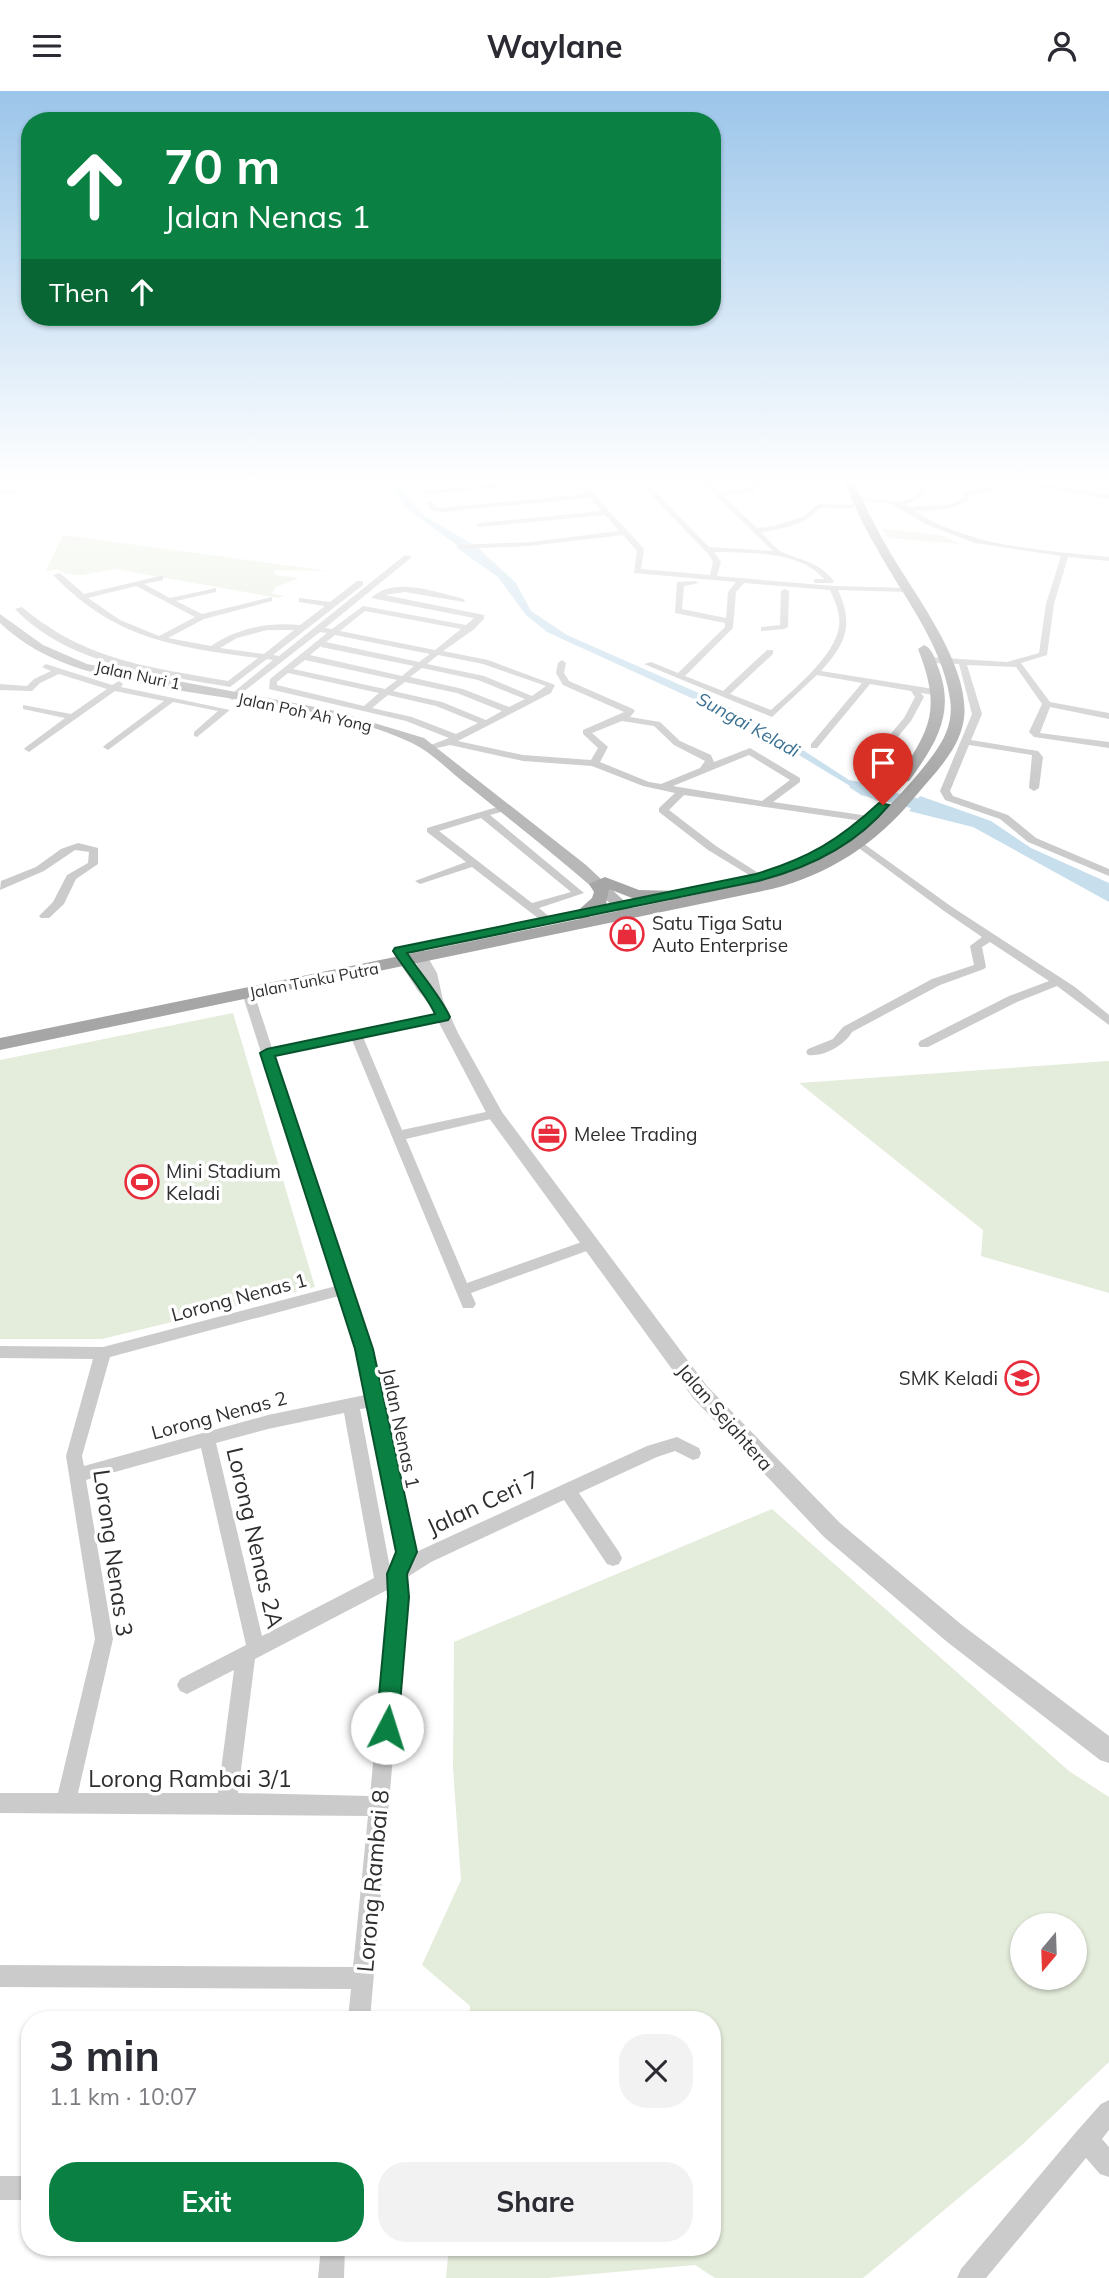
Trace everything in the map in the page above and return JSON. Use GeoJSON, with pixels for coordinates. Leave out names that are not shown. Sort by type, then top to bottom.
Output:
{"type":"FeatureCollection","features":[{"type":"Feature","properties":{"kind":"main road","name":"Jalan Tunku Putra"},"geometry":{"type":"LineString","coordinates":[[891,582],[929,660],[940,694],[935,731],[904,789]]}},
{"type":"Feature","properties":{"kind":"main road","name":"Jalan Tunku Putra"},"geometry":{"type":"LineString","coordinates":[[0,1044],[380,967],[401,969],[415,961],[436,962],[459,950],[631,909],[792,878],[860,844],[904,789],[949,743],[956,729],[957,692],[944,660],[894,589]]}},
{"type":"Feature","properties":{"kind":"main road","name":"Jalan Poh Ah Yong"},"geometry":{"type":"LineString","coordinates":[[0,617],[28,644],[90,669],[127,677],[232,691],[382,728],[431,748],[631,909]]}},
{"type":"Feature","properties":{"kind":"main road","name":"Jalan Tunku Putra"},"geometry":{"type":"LineString","coordinates":[[0,1031],[415,961],[547,920],[582,913],[631,909],[683,894],[758,878],[789,868],[834,846],[869,819],[890,807]]}},
{"type":"Feature","properties":{"kind":"main road"},"geometry":{"type":"LineString","coordinates":[[582,913],[600,901],[601,883],[637,895],[660,897],[683,894]]}},
{"type":"Feature","properties":{"kind":"street"},"geometry":{"type":"LineString","coordinates":[[65,582],[116,621],[162,638],[281,659]]}},
{"type":"Feature","properties":{"kind":"street"},"geometry":{"type":"LineString","coordinates":[[83,597],[145,582]]}},
{"type":"Feature","properties":{"kind":"street"},"geometry":{"type":"LineString","coordinates":[[19,609],[36,625],[78,650],[232,691],[281,659],[377,582]]}},
{"type":"Feature","properties":{"kind":"street"},"geometry":{"type":"LineString","coordinates":[[734,582],[785,591],[835,588]]}},
{"type":"Feature","properties":{"kind":"street"},"geometry":{"type":"LineString","coordinates":[[780,582],[835,588]]}},
{"type":"Feature","properties":{"kind":"street"},"geometry":{"type":"LineString","coordinates":[[648,664],[773,714],[814,672],[843,631],[843,616],[832,582]]}},
{"type":"Feature","properties":{"kind":"street"},"geometry":{"type":"LineString","coordinates":[[929,660],[1010,663],[1043,655],[1050,604],[1057,582]]}},
{"type":"Feature","properties":{"kind":"street"},"geometry":{"type":"LineString","coordinates":[[232,691],[265,656],[360,583]]}},
{"type":"Feature","properties":{"kind":"street"},"geometry":{"type":"LineString","coordinates":[[138,584],[201,617]]}},
{"type":"Feature","properties":{"kind":"street"},"geometry":{"type":"LineString","coordinates":[[730,621],[678,611],[680,584],[894,589]]}},
{"type":"Feature","properties":{"kind":"street"},"geometry":{"type":"LineString","coordinates":[[681,675],[729,628],[732,592],[739,584]]}},
{"type":"Feature","properties":{"kind":"street"},"geometry":{"type":"LineString","coordinates":[[461,600],[399,589],[383,591],[273,681],[272,687],[277,691],[363,710],[486,723]]}},
{"type":"Feature","properties":{"kind":"street"},"geometry":{"type":"LineString","coordinates":[[170,600],[213,590]]}},
{"type":"Feature","properties":{"kind":"street"},"geometry":{"type":"LineString","coordinates":[[764,629],[784,627],[785,591]]}},
{"type":"Feature","properties":{"kind":"street"},"geometry":{"type":"LineString","coordinates":[[363,710],[481,617],[377,596]]}},
{"type":"Feature","properties":{"kind":"street"},"geometry":{"type":"LineString","coordinates":[[162,638],[201,617],[269,599]]}},
{"type":"Feature","properties":{"kind":"street"},"geometry":{"type":"LineString","coordinates":[[302,600],[331,605]]}},
{"type":"Feature","properties":{"kind":"street"},"geometry":{"type":"LineString","coordinates":[[363,608],[470,628]]}},
{"type":"Feature","properties":{"kind":"street"},"geometry":{"type":"LineString","coordinates":[[214,648],[231,636],[277,625],[301,628]]}},
{"type":"Feature","properties":{"kind":"street"},"geometry":{"type":"LineString","coordinates":[[318,629],[503,667],[551,685],[548,691],[510,711],[431,748]]}},
{"type":"Feature","properties":{"kind":"street"},"geometry":{"type":"LineString","coordinates":[[321,644],[481,678],[533,698]]}},
{"type":"Feature","properties":{"kind":"street"},"geometry":{"type":"LineString","coordinates":[[724,695],[770,652]]}},
{"type":"Feature","properties":{"kind":"street"},"geometry":{"type":"LineString","coordinates":[[305,657],[460,691],[510,711]]}},
{"type":"Feature","properties":{"kind":"street"},"geometry":{"type":"LineString","coordinates":[[962,661],[977,714],[945,791],[949,798],[1004,817],[1032,840],[1109,873]]}},
{"type":"Feature","properties":{"kind":"street"},"geometry":{"type":"LineString","coordinates":[[562,663],[560,673],[566,683],[625,715],[657,724],[675,742],[708,757],[710,761],[704,770]]}},
{"type":"Feature","properties":{"kind":"street"},"geometry":{"type":"LineString","coordinates":[[1010,663],[1024,669],[1047,704],[1109,716]]}},
{"type":"Feature","properties":{"kind":"street","name":"Jalan Nuri 1"},"geometry":{"type":"LineString","coordinates":[[46,667],[114,688],[225,710],[197,734]]}},
{"type":"Feature","properties":{"kind":"street"},"geometry":{"type":"LineString","coordinates":[[287,670],[387,692],[445,720],[453,740]]}},
{"type":"Feature","properties":{"kind":"street"},"geometry":{"type":"LineString","coordinates":[[0,687],[29,689],[37,681],[56,672]]}},
{"type":"Feature","properties":{"kind":"street"},"geometry":{"type":"LineString","coordinates":[[814,672],[940,694]]}},
{"type":"Feature","properties":{"kind":"street"},"geometry":{"type":"LineString","coordinates":[[29,749],[127,677]]}},
{"type":"Feature","properties":{"kind":"street"},"geometry":{"type":"LineString","coordinates":[[814,746],[867,681]]}},
{"type":"Feature","properties":{"kind":"street"},"geometry":{"type":"LineString","coordinates":[[863,773],[908,719],[920,697],[914,689]]}},
{"type":"Feature","properties":{"kind":"street"},"geometry":{"type":"LineString","coordinates":[[108,747],[172,699]]}},
{"type":"Feature","properties":{"kind":"street"},"geometry":{"type":"LineString","coordinates":[[1047,704],[1034,732],[1042,737],[1109,745]]}},
{"type":"Feature","properties":{"kind":"street"},"geometry":{"type":"LineString","coordinates":[[26,707],[72,717]]}},
{"type":"Feature","properties":{"kind":"street"},"geometry":{"type":"LineString","coordinates":[[594,763],[603,747],[586,732],[625,715]]}},
{"type":"Feature","properties":{"kind":"street"},"geometry":{"type":"LineString","coordinates":[[453,740],[523,758],[594,763],[682,791],[869,819]]}},
{"type":"Feature","properties":{"kind":"street"},"geometry":{"type":"LineString","coordinates":[[967,742],[1035,754],[1038,757],[1034,788]]}},
{"type":"Feature","properties":{"kind":"street"},"geometry":{"type":"LineString","coordinates":[[663,787],[750,751],[797,781],[763,805]]}},
{"type":"Feature","properties":{"kind":"street"},"geometry":{"type":"LineString","coordinates":[[682,791],[663,810],[712,848],[758,878]]}},
{"type":"Feature","properties":{"kind":"street"},"geometry":{"type":"LineString","coordinates":[[504,808],[431,830],[547,920]]}},
{"type":"Feature","properties":{"kind":"street"},"geometry":{"type":"LineString","coordinates":[[482,814],[579,893],[532,907]]}},
{"type":"Feature","properties":{"kind":"street"},"geometry":{"type":"LineString","coordinates":[[860,844],[1058,982],[1109,1021]]}},
{"type":"Feature","properties":{"kind":"street"},"geometry":{"type":"LineString","coordinates":[[0,887],[10,878],[42,868],[66,849],[78,846],[94,850],[93,864],[71,877],[58,904],[45,916]]}},
{"type":"Feature","properties":{"kind":"street"},"geometry":{"type":"LineString","coordinates":[[420,881],[474,863]]}},
{"type":"Feature","properties":{"kind":"street"},"geometry":{"type":"LineString","coordinates":[[42,868],[71,877]]}},
{"type":"Feature","properties":{"kind":"street"},"geometry":{"type":"LineString","coordinates":[[812,1052],[835,1043],[857,1024],[936,982],[981,967],[976,946],[990,937]]}},
{"type":"Feature","properties":{"kind":"street","name":"Jalan Sejahtera"},"geometry":{"type":"LineString","coordinates":[[415,961],[495,1114],[700,1392],[832,1530],[954,1633],[1109,1751]]}},
{"type":"Feature","properties":{"kind":"street"},"geometry":{"type":"LineString","coordinates":[[923,1044],[1013,999],[1058,982]]}},
{"type":"Feature","properties":{"kind":"street"},"geometry":{"type":"LineString","coordinates":[[248,993],[346,1289]]}},
{"type":"Feature","properties":{"kind":"street"},"geometry":{"type":"LineString","coordinates":[[267,1053],[443,1017]]}},
{"type":"Feature","properties":{"kind":"street"},"geometry":{"type":"LineString","coordinates":[[356,1035],[465,1297],[590,1244]]}},
{"type":"Feature","properties":{"kind":"street"},"geometry":{"type":"LineString","coordinates":[[398,1136],[495,1114]]}},
{"type":"Feature","properties":{"kind":"street","name":"Lorong Nenas 1"},"geometry":{"type":"LineString","coordinates":[[0,1352],[103,1353],[346,1289]]}},
{"type":"Feature","properties":{"kind":"street","name":"Jalan Nenas 1"},"geometry":{"type":"LineString","coordinates":[[346,1289],[364,1349],[407,1552],[390,1578]]}},
{"type":"Feature","properties":{"kind":"street","name":"Lorong Nenas 3"},"geometry":{"type":"LineString","coordinates":[[66,1803],[104,1639],[74,1456],[103,1353]]}},
{"type":"Feature","properties":{"kind":"street","name":"Lorong Nenas 2"},"geometry":{"type":"LineString","coordinates":[[77,1475],[207,1439],[373,1400]]}},
{"type":"Feature","properties":{"kind":"street"},"geometry":{"type":"LineString","coordinates":[[351,1405],[390,1578]]}},
{"type":"Feature","properties":{"kind":"street","name":"Lorong Nenas 2A"},"geometry":{"type":"LineString","coordinates":[[207,1439],[251,1651]]}},
{"type":"Feature","properties":{"kind":"street","name":"Jalan Ceri 7"},"geometry":{"type":"LineString","coordinates":[[187,1685],[390,1578],[425,1556],[653,1451],[677,1444],[693,1453]]}},
{"type":"Feature","properties":{"kind":"street"},"geometry":{"type":"LineString","coordinates":[[568,1491],[613,1558]]}},
{"type":"Feature","properties":{"kind":"street","name":"Lorong Rambai 8"},"geometry":{"type":"LineString","coordinates":[[360,2011],[398,1597],[390,1578]]}},
{"type":"Feature","properties":{"kind":"street"},"geometry":{"type":"LineString","coordinates":[[226,1803],[251,1651]]}},
{"type":"Feature","properties":{"kind":"street","name":"Lorong Rambai 3/1"},"geometry":{"type":"LineString","coordinates":[[0,1803],[226,1803],[380,1807]]}},
{"type":"Feature","properties":{"kind":"street"},"geometry":{"type":"LineString","coordinates":[[0,1976],[364,1978]]}},
{"type":"Feature","properties":{"kind":"street"},"geometry":{"type":"LineString","coordinates":[[970,2278],[1109,2112]]}},
{"type":"Feature","properties":{"kind":"street"},"geometry":{"type":"LineString","coordinates":[[1085,2139],[1109,2165]]}},
{"type":"Feature","properties":{"kind":"street"},"geometry":{"type":"LineString","coordinates":[[0,2187],[21,2188]]}},
{"type":"Feature","properties":{"kind":"street"},"geometry":{"type":"LineString","coordinates":[[331,2278],[332,2256]]}},
{"type":"Feature","properties":{"kind":"green space"},"geometry":{"type":"Polygon","coordinates":[[[188,582],[289,582],[276,587],[272,593],[284,596],[278,598],[188,582]]]}},
{"type":"Feature","properties":{"kind":"green space","name":"Mini Stadium Keladi"},"geometry":{"type":"Polygon","coordinates":[[[233,1013],[315,1287],[102,1339],[0,1339],[0,1060],[233,1013]]]}},
{"type":"Feature","properties":{"kind":"green space"},"geometry":{"type":"Polygon","coordinates":[[[1109,1061],[1109,1293],[981,1256],[983,1230],[799,1083],[1109,1061]]]}},
{"type":"Feature","properties":{"kind":"green space"},"geometry":{"type":"Polygon","coordinates":[[[772,1509],[1069,1771],[1109,1797],[1109,2062],[1023,2144],[863,2278],[715,2278],[695,2265],[547,2278],[446,2278],[448,2256],[721,2256],[721,2011],[470,2011],[470,2006],[422,1965],[461,1880],[453,1768],[454,1642],[772,1509]]]}},
{"type":"Feature","properties":{"kind":"water"},"geometry":{"type":"Polygon","coordinates":[[[502,582],[515,582],[531,611],[567,635],[719,702],[780,735],[849,780],[888,787],[877,801],[746,723],[547,632],[526,615],[502,582]]]}},
{"type":"Feature","properties":{"kind":"water"},"geometry":{"type":"Polygon","coordinates":[[[920,796],[991,821],[1031,848],[1109,883],[1109,902],[973,827],[909,811],[920,796]]]}},
{"type":"Feature","properties":{"kind":"waterway","name":"Sungai Keladi"},"geometry":{"type":"LineString","coordinates":[[856,787],[876,795],[920,803],[941,811]]}},
{"type":"Feature","properties":{"kind":"place","name":"Satu Tiga Satu Auto Enterprise"},"geometry":{"type":"Point","coordinates":[627,934]}},
{"type":"Feature","properties":{"kind":"place","name":"Melee Trading"},"geometry":{"type":"Point","coordinates":[549,1134]}},
{"type":"Feature","properties":{"kind":"place","name":"Mini Stadium Keladi"},"geometry":{"type":"Point","coordinates":[142,1182]}},
{"type":"Feature","properties":{"kind":"place","name":"SMK Keladi"},"geometry":{"type":"Point","coordinates":[1022,1378]}},
{"type":"Feature","properties":{"kind":"route"},"geometry":{"type":"LineString","coordinates":[[387,1728],[398,1597],[397,1574],[407,1552],[364,1349],[267,1053],[443,1017],[435,999],[423,988],[399,951],[758,878],[789,868],[849,838],[883,805]]}}]}
